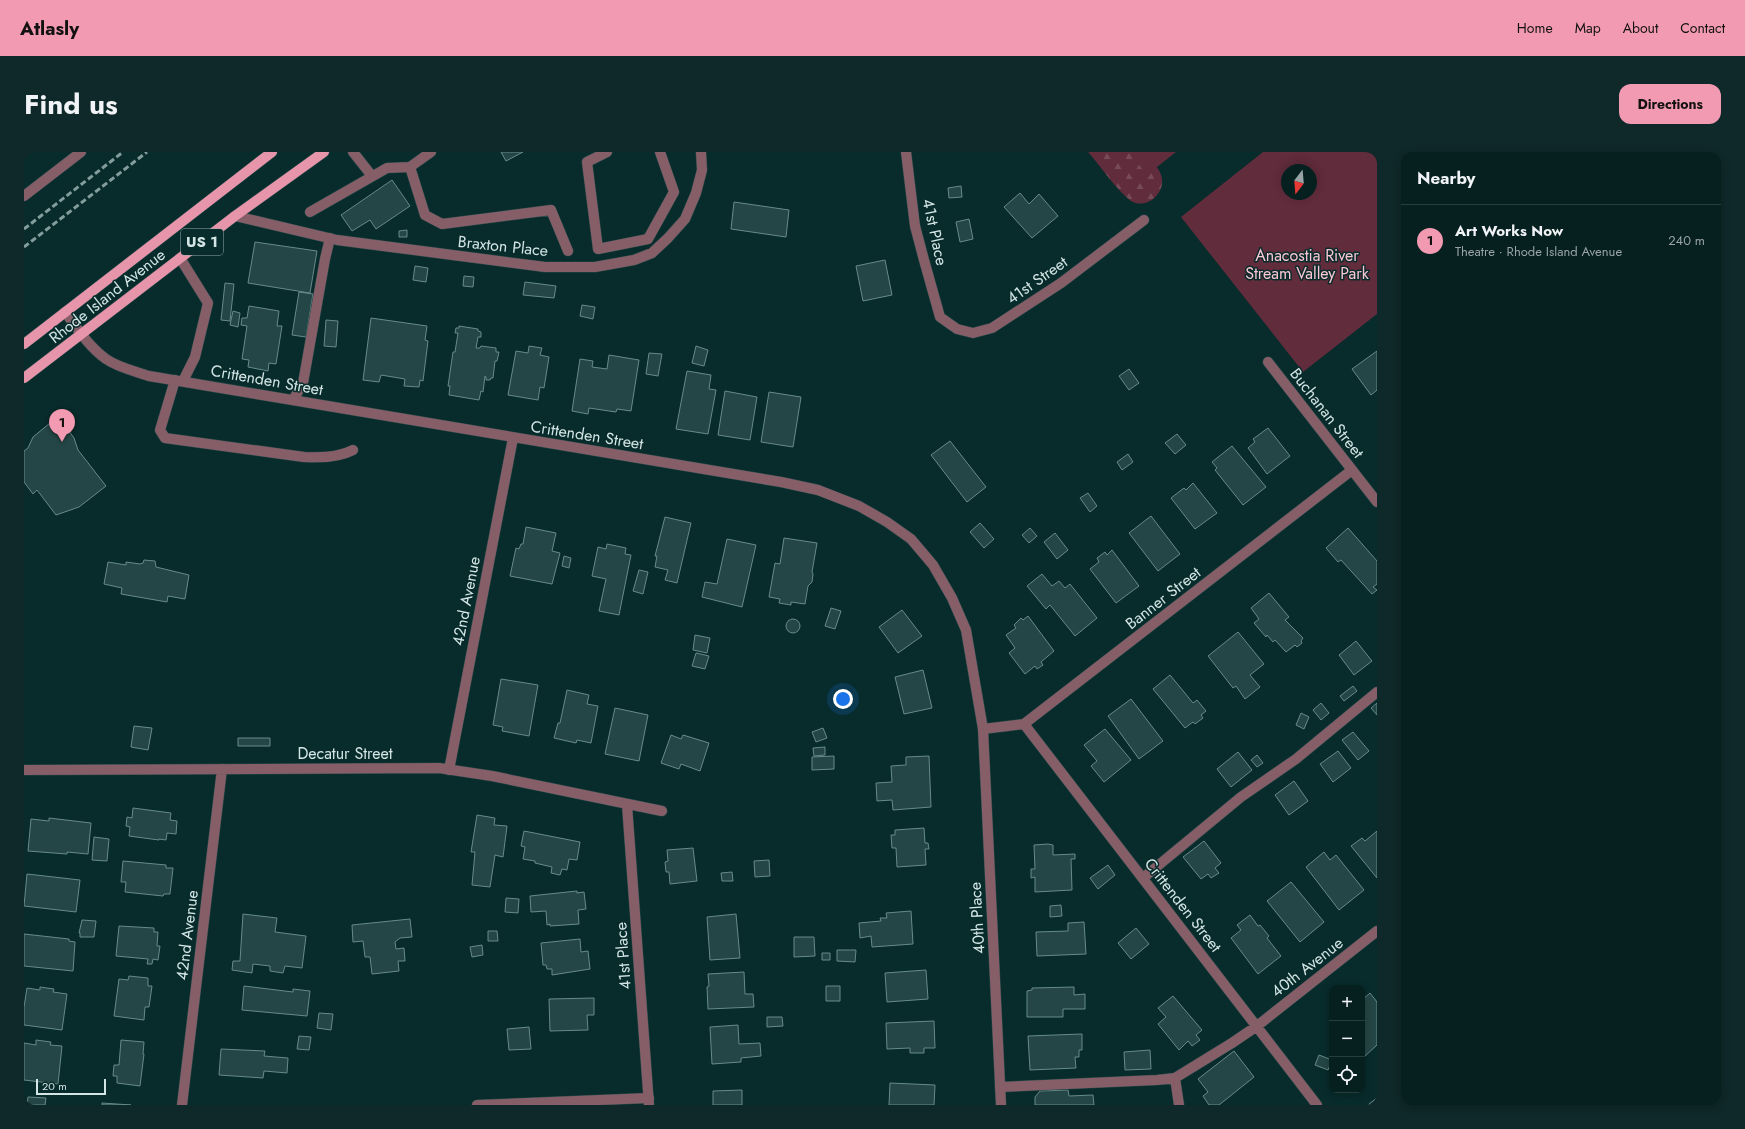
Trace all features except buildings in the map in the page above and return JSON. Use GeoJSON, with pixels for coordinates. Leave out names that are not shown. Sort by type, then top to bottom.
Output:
{"type":"FeatureCollection","features":[{"type":"Feature","properties":{"kind":"main road","name":"Rhode Island Avenue"},"geometry":{"type":"LineString","coordinates":[[24,344],[272,152]]}},
{"type":"Feature","properties":{"kind":"main road","name":"Rhode Island Avenue"},"geometry":{"type":"LineString","coordinates":[[24,378],[82,335],[235,216],[324,152]]}},
{"type":"Feature","properties":{"kind":"street"},"geometry":{"type":"LineString","coordinates":[[24,196],[81,152]]}},
{"type":"Feature","properties":{"kind":"street"},"geometry":{"type":"LineString","coordinates":[[353,152],[372,176]]}},
{"type":"Feature","properties":{"kind":"street"},"geometry":{"type":"LineString","coordinates":[[310,212],[387,168],[410,167],[431,152]]}},
{"type":"Feature","properties":{"kind":"street"},"geometry":{"type":"LineString","coordinates":[[607,152],[588,162],[598,250],[648,239],[674,192],[660,152]]}},
{"type":"Feature","properties":{"kind":"street","name":"Braxton Place"},"geometry":{"type":"LineString","coordinates":[[235,216],[330,238],[545,267],[595,267],[634,260],[652,253],[668,238],[685,219],[696,193],[702,170],[700,152]]}},
{"type":"Feature","properties":{"kind":"street","name":"41st Place"},"geometry":{"type":"LineString","coordinates":[[906,152],[915,226],[940,316]]}},
{"type":"Feature","properties":{"kind":"street"},"geometry":{"type":"LineString","coordinates":[[410,167],[425,215],[442,224],[551,210],[568,251]]}},
{"type":"Feature","properties":{"kind":"street","name":"41st Street"},"geometry":{"type":"LineString","coordinates":[[940,316],[957,329],[973,333],[992,328],[1061,283],[1144,220]]}},
{"type":"Feature","properties":{"kind":"street"},"geometry":{"type":"LineString","coordinates":[[293,400],[303,383],[330,238]]}},
{"type":"Feature","properties":{"kind":"street"},"geometry":{"type":"LineString","coordinates":[[180,258],[208,303],[195,357],[179,381],[160,430],[165,438],[304,457],[325,458],[346,454],[353,450]]}},
{"type":"Feature","properties":{"kind":"street","name":"Crittenden Street"},"geometry":{"type":"LineString","coordinates":[[65,312],[82,335],[107,359],[123,368],[150,376],[513,438],[773,480],[811,488],[858,506],[887,522],[911,539],[933,565],[952,598],[966,630],[983,729]]}},
{"type":"Feature","properties":{"kind":"street","name":"Buchanan Street"},"geometry":{"type":"LineString","coordinates":[[1268,362],[1377,502]]}},
{"type":"Feature","properties":{"kind":"street","name":"42nd Avenue"},"geometry":{"type":"LineString","coordinates":[[448,770],[513,438]]}},
{"type":"Feature","properties":{"kind":"street","name":"Banner Street"},"geometry":{"type":"LineString","coordinates":[[1024,724],[1352,470]]}},
{"type":"Feature","properties":{"kind":"street"},"geometry":{"type":"LineString","coordinates":[[1143,878],[1241,796],[1296,759],[1377,692]]}},
{"type":"Feature","properties":{"kind":"street"},"geometry":{"type":"LineString","coordinates":[[983,729],[1024,724]]}},
{"type":"Feature","properties":{"kind":"street","name":"Crittenden Street"},"geometry":{"type":"LineString","coordinates":[[1024,724],[1317,1105]]}},
{"type":"Feature","properties":{"kind":"street","name":"40th Place"},"geometry":{"type":"LineString","coordinates":[[983,729],[1001,1105]]}},
{"type":"Feature","properties":{"kind":"street","name":"Decatur Street"},"geometry":{"type":"LineString","coordinates":[[24,770],[439,768],[492,776],[662,811]]}},
{"type":"Feature","properties":{"kind":"street","name":"42nd Avenue"},"geometry":{"type":"LineString","coordinates":[[182,1105],[222,769]]}},
{"type":"Feature","properties":{"kind":"street","name":"41st Place"},"geometry":{"type":"LineString","coordinates":[[627,805],[649,1101]]}},
{"type":"Feature","properties":{"kind":"street","name":"40th Avenue"},"geometry":{"type":"LineString","coordinates":[[1175,1078],[1257,1026],[1377,931]]}},
{"type":"Feature","properties":{"kind":"street"},"geometry":{"type":"LineString","coordinates":[[1000,1087],[1175,1078],[1179,1105]]}},
{"type":"Feature","properties":{"kind":"street"},"geometry":{"type":"LineString","coordinates":[[477,1105],[649,1101]]}},
{"type":"Feature","properties":{"kind":"green space"},"geometry":{"type":"Polygon","coordinates":[[[1088,152],[1141,152],[1153,162],[1160,171],[1162,181],[1159,192],[1150,201],[1145,203],[1139,204],[1133,202],[1122,193],[1088,152]]]}},
{"type":"Feature","properties":{"kind":"green space"},"geometry":{"type":"Polygon","coordinates":[[[1129,152],[1176,152],[1147,175],[1129,152]]]}},
{"type":"Feature","properties":{"kind":"green space","name":"Anacostia River Stream Valley Park"},"geometry":{"type":"Polygon","coordinates":[[[1263,152],[1377,152],[1377,314],[1303,372],[1181,217],[1263,152]]]}},
{"type":"Feature","properties":{"kind":"railway"},"geometry":{"type":"LineString","coordinates":[[24,229],[123,152]]}},
{"type":"Feature","properties":{"kind":"railway"},"geometry":{"type":"LineString","coordinates":[[24,247],[147,152]]}},
{"type":"Feature","properties":{"kind":"place","name":"Art Works Now"},"geometry":{"type":"Point","coordinates":[62,442]}}]}
